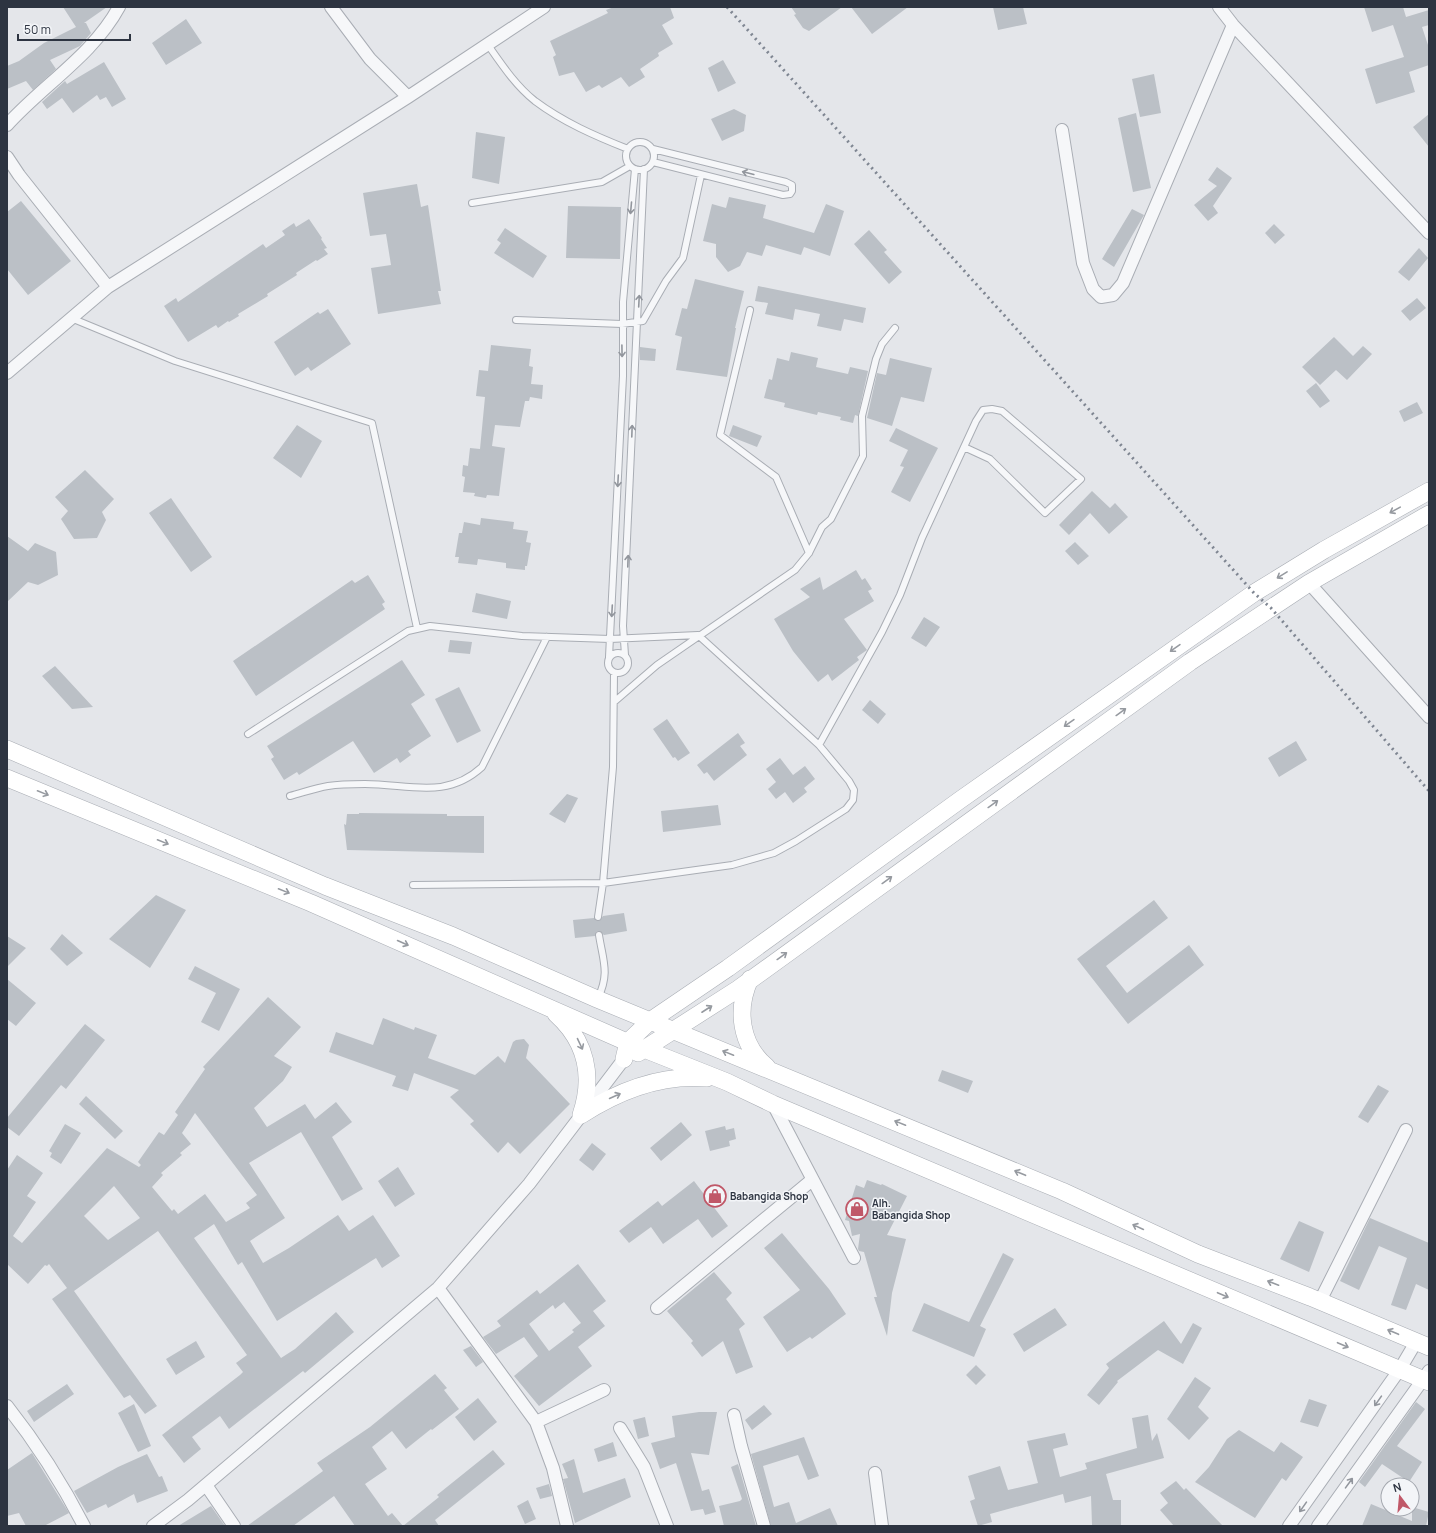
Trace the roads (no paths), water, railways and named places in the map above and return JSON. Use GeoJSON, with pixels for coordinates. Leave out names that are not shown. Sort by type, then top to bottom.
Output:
{"type":"FeatureCollection","features":[{"type":"Feature","properties":{"kind":"main road"},"geometry":{"type":"LineString","coordinates":[[624,1059],[628,1042],[650,1021],[728,968],[941,814],[1254,592],[1324,550],[1429,491]]}},
{"type":"Feature","properties":{"kind":"main road"},"geometry":{"type":"LineString","coordinates":[[624,1059],[647,1049],[738,989],[750,978],[1190,662],[1309,583],[1393,533],[1429,514]]}},
{"type":"Feature","properties":{"kind":"main road"},"geometry":{"type":"LineString","coordinates":[[7,748],[325,886],[453,936],[597,999],[1062,1191],[1173,1244],[1320,1301],[1423,1345]]}},
{"type":"Feature","properties":{"kind":"main road"},"geometry":{"type":"LineString","coordinates":[[7,778],[311,903],[544,1006],[727,1082],[773,1104],[1164,1271],[1400,1369],[1427,1378]]}},
{"type":"Feature","properties":{"kind":"main road"},"geometry":{"type":"LineString","coordinates":[[750,978],[743,999],[742,1010],[744,1032],[755,1054],[772,1071]]}},
{"type":"Feature","properties":{"kind":"main road"},"geometry":{"type":"LineString","coordinates":[[544,1006],[555,1013],[570,1027],[580,1044],[584,1055],[588,1079],[585,1103],[581,1115]]}},
{"type":"Feature","properties":{"kind":"main road"},"geometry":{"type":"LineString","coordinates":[[581,1115],[615,1096],[650,1084],[678,1078],[698,1077],[727,1082]]}},
{"type":"Feature","properties":{"kind":"street"},"geometry":{"type":"LineString","coordinates":[[7,125],[21,110],[81,56],[114,16],[119,7]]}},
{"type":"Feature","properties":{"kind":"street"},"geometry":{"type":"LineString","coordinates":[[331,7],[370,59],[408,97]]}},
{"type":"Feature","properties":{"kind":"street"},"geometry":{"type":"LineString","coordinates":[[7,373],[108,287],[408,97],[544,7]]}},
{"type":"Feature","properties":{"kind":"street"},"geometry":{"type":"LineString","coordinates":[[1219,7],[1233,25],[1429,234]]}},
{"type":"Feature","properties":{"kind":"street"},"geometry":{"type":"LineString","coordinates":[[1062,130],[1083,263],[1093,289],[1101,298],[1112,295],[1123,282],[1233,25]]}},
{"type":"Feature","properties":{"kind":"street"},"geometry":{"type":"LineString","coordinates":[[7,156],[19,175],[108,287]]}},
{"type":"Feature","properties":{"kind":"street"},"geometry":{"type":"LineString","coordinates":[[1309,583],[1429,717]]}},
{"type":"Feature","properties":{"kind":"street"},"geometry":{"type":"LineString","coordinates":[[153,1526],[206,1485],[438,1288],[529,1184],[624,1059]]}},
{"type":"Feature","properties":{"kind":"street"},"geometry":{"type":"LineString","coordinates":[[773,1104],[854,1258]]}},
{"type":"Feature","properties":{"kind":"street"},"geometry":{"type":"LineString","coordinates":[[1320,1301],[1406,1130]]}},
{"type":"Feature","properties":{"kind":"street"},"geometry":{"type":"LineString","coordinates":[[657,1308],[812,1180]]}},
{"type":"Feature","properties":{"kind":"street"},"geometry":{"type":"LineString","coordinates":[[438,1288],[536,1422],[553,1468],[567,1526]]}},
{"type":"Feature","properties":{"kind":"street"},"geometry":{"type":"LineString","coordinates":[[1289,1526],[1400,1369],[1423,1345]]}},
{"type":"Feature","properties":{"kind":"street"},"geometry":{"type":"LineString","coordinates":[[1318,1526],[1427,1378]]}},
{"type":"Feature","properties":{"kind":"street"},"geometry":{"type":"LineString","coordinates":[[536,1422],[604,1390]]}},
{"type":"Feature","properties":{"kind":"street"},"geometry":{"type":"LineString","coordinates":[[9,1411],[32,1437],[62,1484],[84,1526]]}},
{"type":"Feature","properties":{"kind":"street"},"geometry":{"type":"LineString","coordinates":[[734,1414],[741,1446],[764,1526]]}},
{"type":"Feature","properties":{"kind":"street"},"geometry":{"type":"LineString","coordinates":[[620,1428],[644,1467],[667,1526]]}},
{"type":"Feature","properties":{"kind":"street"},"geometry":{"type":"LineString","coordinates":[[875,1473],[882,1526]]}},
{"type":"Feature","properties":{"kind":"street"},"geometry":{"type":"LineString","coordinates":[[206,1485],[234,1526]]}},
{"type":"Feature","properties":{"kind":"lane"},"geometry":{"type":"LineString","coordinates":[[488,45],[511,77],[535,100],[564,120],[628,149]]}},
{"type":"Feature","properties":{"kind":"lane"},"geometry":{"type":"LineString","coordinates":[[614,673],[624,671],[628,667],[629,663],[625,656],[624,639],[644,170],[653,162],[653,150],[650,145],[638,142],[632,144],[628,149],[626,160],[632,167],[644,170]]}},
{"type":"Feature","properties":{"kind":"lane"},"geometry":{"type":"LineString","coordinates":[[653,150],[786,182],[792,185],[792,192],[790,194],[783,195],[653,162]]}},
{"type":"Feature","properties":{"kind":"lane"},"geometry":{"type":"LineString","coordinates":[[472,203],[602,182],[632,167]]}},
{"type":"Feature","properties":{"kind":"lane"},"geometry":{"type":"LineString","coordinates":[[598,917],[603,883],[613,767],[614,673],[608,666],[623,376],[623,302],[632,167]]}},
{"type":"Feature","properties":{"kind":"lane"},"geometry":{"type":"LineString","coordinates":[[516,320],[622,324],[643,322],[666,281],[683,258],[701,175]]}},
{"type":"Feature","properties":{"kind":"lane"},"geometry":{"type":"LineString","coordinates":[[750,310],[720,435],[776,477],[809,553]]}},
{"type":"Feature","properties":{"kind":"lane"},"geometry":{"type":"LineString","coordinates":[[70,318],[113,337],[175,361],[372,423],[417,628]]}},
{"type":"Feature","properties":{"kind":"lane"},"geometry":{"type":"LineString","coordinates":[[614,702],[657,664],[795,570],[809,553],[822,527],[831,519],[863,456],[862,416],[876,359],[882,344],[895,328]]}},
{"type":"Feature","properties":{"kind":"lane"},"geometry":{"type":"LineString","coordinates":[[819,745],[882,632],[900,595],[922,538],[964,447],[983,410],[992,409],[1002,411],[1081,479],[1045,513],[990,458],[964,447]]}},
{"type":"Feature","properties":{"kind":"lane"},"geometry":{"type":"LineString","coordinates":[[248,734],[408,631],[417,628],[430,626],[522,636],[610,639],[698,635],[819,745],[849,781],[854,790],[853,800],[846,809],[796,842],[774,853],[732,864],[603,883],[413,885]]}},
{"type":"Feature","properties":{"kind":"lane"},"geometry":{"type":"LineString","coordinates":[[290,796],[329,786],[366,784],[426,788],[454,785],[472,776],[482,767],[547,637]]}},
{"type":"Feature","properties":{"kind":"lane"},"geometry":{"type":"LineString","coordinates":[[609,657],[617,653],[625,656]]}},
{"type":"Feature","properties":{"kind":"lane"},"geometry":{"type":"LineString","coordinates":[[597,999],[604,984],[606,973],[599,935]]}},
{"type":"Feature","properties":{"kind":"railway"},"geometry":{"type":"LineString","coordinates":[[727,7],[1254,593],[1271,608],[1429,791]]}},
{"type":"Feature","properties":{"kind":"place","name":"Babangida Shop"},"geometry":{"type":"Point","coordinates":[715,1196]}},
{"type":"Feature","properties":{"kind":"place","name":"Alh. Babangida Shop"},"geometry":{"type":"Point","coordinates":[857,1209]}}]}
